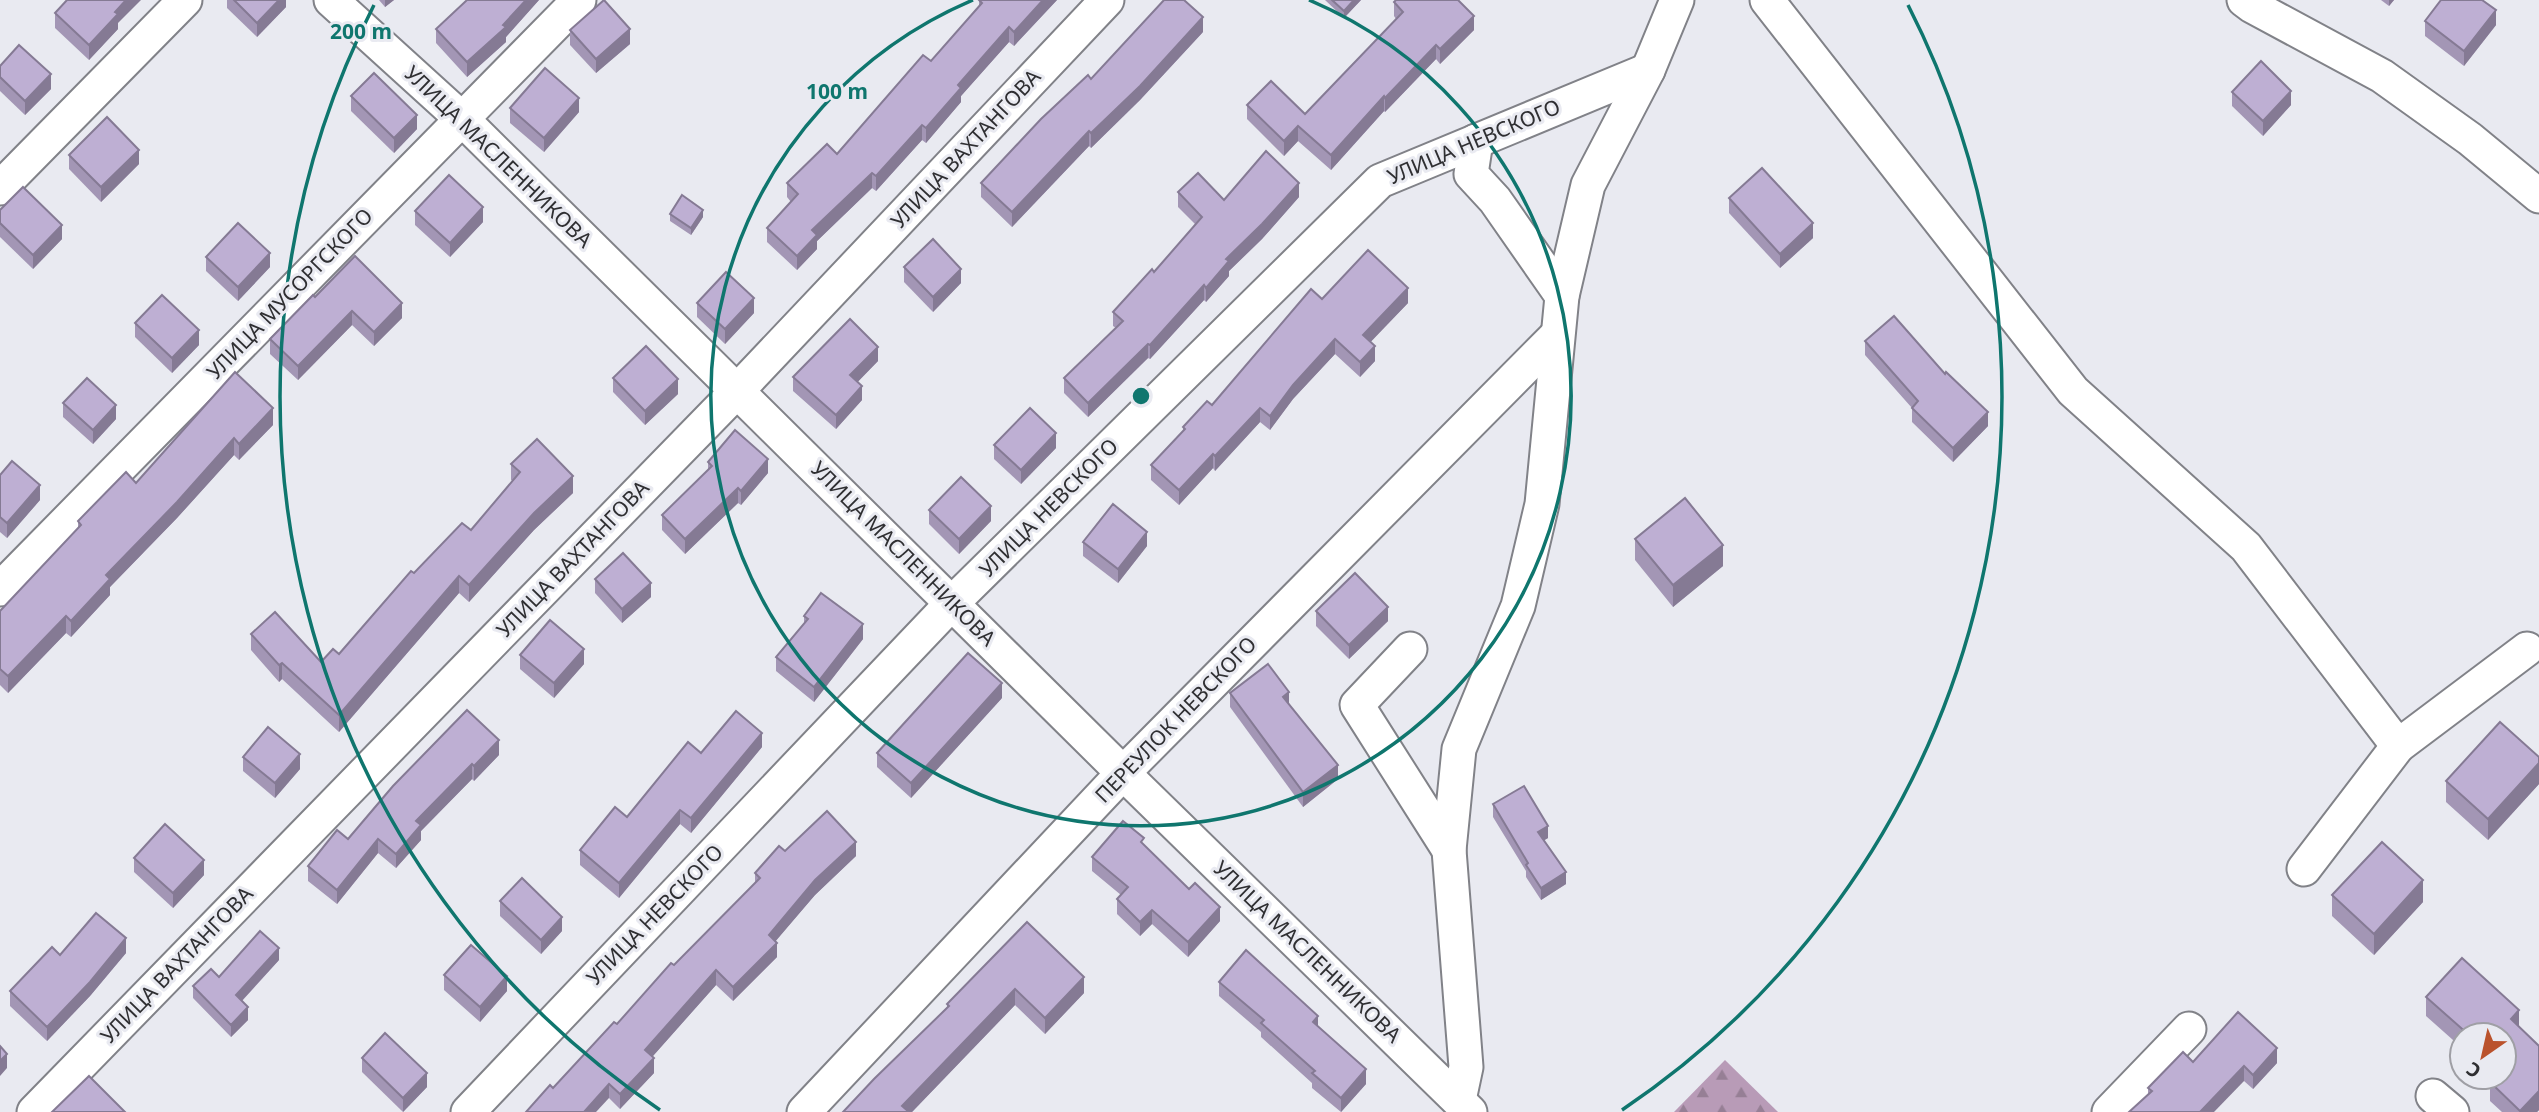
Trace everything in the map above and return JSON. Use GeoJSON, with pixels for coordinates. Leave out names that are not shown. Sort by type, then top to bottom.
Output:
{"type":"FeatureCollection","features":[{"type":"Feature","properties":{"kind":"street"},"geometry":{"type":"LineString","coordinates":[[0,188],[185,0]]}},
{"type":"Feature","properties":{"kind":"street","name":"УЛИЦА МАСЛЕННИКОВА"},"geometry":{"type":"LineString","coordinates":[[331,0],[461,119],[1466,1108]]}},
{"type":"Feature","properties":{"kind":"street","name":"УЛИЦА МУСОРГСКОГО"},"geometry":{"type":"LineString","coordinates":[[0,589],[579,0]]}},
{"type":"Feature","properties":{"kind":"street","name":"УЛИЦА ВАХТАНГОВА"},"geometry":{"type":"LineString","coordinates":[[34,1112],[737,391],[1107,0]]}},
{"type":"Feature","properties":{"kind":"street"},"geometry":{"type":"LineString","coordinates":[[1466,1108],[1450,850],[1459,750],[1518,606],[1542,504],[1556,336],[1562,296],[1588,185],[1647,70],[1677,0]]}},
{"type":"Feature","properties":{"kind":"street"},"geometry":{"type":"LineString","coordinates":[[1768,0],[2073,391],[2246,547],[2398,746]]}},
{"type":"Feature","properties":{"kind":"street"},"geometry":{"type":"LineString","coordinates":[[2244,0],[2382,76],[2470,139],[2539,196]]}},
{"type":"Feature","properties":{"kind":"street","name":"УЛИЦА НЕВСКОГО"},"geometry":{"type":"LineString","coordinates":[[468,1112],[953,602],[1380,181],[1647,70]]}},
{"type":"Feature","properties":{"kind":"street"},"geometry":{"type":"LineString","coordinates":[[1476,141],[1471,174],[1495,200],[1562,296]]}},
{"type":"Feature","properties":{"kind":"street","name":"ПЕРЕУЛОК НЕВСКОГО"},"geometry":{"type":"LineString","coordinates":[[804,1112],[1123,773],[1556,336]]}},
{"type":"Feature","properties":{"kind":"street"},"geometry":{"type":"LineString","coordinates":[[1410,649],[1357,705],[1450,850]]}},
{"type":"Feature","properties":{"kind":"street"},"geometry":{"type":"LineString","coordinates":[[2304,869],[2398,746],[2527,649]]}},
{"type":"Feature","properties":{"kind":"street"},"geometry":{"type":"LineString","coordinates":[[2109,1112],[2189,1029]]}},
{"type":"Feature","properties":{"kind":"green space"},"geometry":{"type":"Polygon","coordinates":[[[1725,1060],[1778,1112],[1674,1112],[1725,1060]]]}},
{"type":"Feature","properties":{"kind":"building"},"geometry":{"type":"Polygon","coordinates":[[[67,0],[126,0],[115,12],[118,14],[89,45],[55,13],[67,0]]]}},
{"type":"Feature","properties":{"kind":"building"},"geometry":{"type":"Polygon","coordinates":[[[234,0],[279,0],[257,23],[234,0]]]}},
{"type":"Feature","properties":{"kind":"building"},"geometry":{"type":"Polygon","coordinates":[[[467,0],[526,0],[503,25],[506,27],[467,62],[436,29],[467,0]]]}},
{"type":"Feature","properties":{"kind":"building"},"geometry":{"type":"Polygon","coordinates":[[[604,0],[630,29],[596,59],[570,30],[604,0]]]}},
{"type":"Feature","properties":{"kind":"building"},"geometry":{"type":"Polygon","coordinates":[[[979,0],[1043,0],[1014,32],[1009,27],[958,85],[961,88],[926,128],[922,125],[876,176],[872,173],[812,230],[817,235],[797,256],[767,228],[798,194],[787,183],[827,144],[837,154],[923,55],[931,61],[982,3],[979,0]]]}},
{"type":"Feature","properties":{"kind":"building"},"geometry":{"type":"Polygon","coordinates":[[[1164,0],[1184,0],[1203,17],[1140,86],[1091,133],[1089,131],[1012,212],[981,183],[1041,119],[1088,75],[1091,79],[1164,0]]]}},
{"type":"Feature","properties":{"kind":"building"},"geometry":{"type":"Polygon","coordinates":[[[1332,0],[1354,0],[1344,11],[1332,0]]]}},
{"type":"Feature","properties":{"kind":"building"},"geometry":{"type":"Polygon","coordinates":[[[1458,0],[1474,16],[1440,49],[1436,45],[1385,98],[1384,96],[1331,155],[1298,126],[1284,141],[1247,105],[1271,81],[1305,114],[1403,12],[1394,2],[1458,0]]]}},
{"type":"Feature","properties":{"kind":"building"},"geometry":{"type":"Polygon","coordinates":[[[2441,0],[2482,0],[2496,10],[2464,51],[2425,21],[2441,0]]]}},
{"type":"Feature","properties":{"kind":"building"},"geometry":{"type":"Polygon","coordinates":[[[19,45],[51,74],[25,101],[0,77],[0,66],[19,45]]]}},
{"type":"Feature","properties":{"kind":"building"},"geometry":{"type":"Polygon","coordinates":[[[2261,61],[2291,91],[2263,121],[2232,92],[2261,61]]]}},
{"type":"Feature","properties":{"kind":"building"},"geometry":{"type":"Polygon","coordinates":[[[545,68],[579,98],[544,138],[510,108],[545,68]]]}},
{"type":"Feature","properties":{"kind":"building"},"geometry":{"type":"Polygon","coordinates":[[[374,73],[417,115],[394,138],[351,96],[374,73]]]}},
{"type":"Feature","properties":{"kind":"building"},"geometry":{"type":"Polygon","coordinates":[[[107,117],[139,150],[101,187],[69,155],[107,117]]]}},
{"type":"Feature","properties":{"kind":"building"},"geometry":{"type":"Polygon","coordinates":[[[1266,151],[1299,183],[1226,259],[1229,261],[1206,288],[1204,285],[1150,345],[1088,403],[1064,378],[1123,321],[1113,312],[1152,269],[1154,272],[1202,217],[1178,192],[1198,173],[1224,200],[1266,151]]]}},
{"type":"Feature","properties":{"kind":"building"},"geometry":{"type":"Polygon","coordinates":[[[1762,168],[1813,223],[1780,254],[1729,198],[1762,168]]]}},
{"type":"Feature","properties":{"kind":"building"},"geometry":{"type":"Polygon","coordinates":[[[449,175],[483,207],[450,243],[415,211],[449,175]]]}},
{"type":"Feature","properties":{"kind":"building"},"geometry":{"type":"Polygon","coordinates":[[[23,187],[62,225],[33,255],[0,223],[0,210],[23,187]]]}},
{"type":"Feature","properties":{"kind":"building"},"geometry":{"type":"Polygon","coordinates":[[[682,195],[703,210],[691,228],[670,214],[682,195]]]}},
{"type":"Feature","properties":{"kind":"building"},"geometry":{"type":"Polygon","coordinates":[[[238,223],[270,253],[238,287],[206,257],[238,223]]]}},
{"type":"Feature","properties":{"kind":"building"},"geometry":{"type":"Polygon","coordinates":[[[933,239],[961,269],[933,297],[904,267],[933,239]]]}},
{"type":"Feature","properties":{"kind":"building"},"geometry":{"type":"Polygon","coordinates":[[[1368,250],[1408,288],[1363,335],[1375,346],[1360,362],[1335,339],[1293,385],[1270,416],[1260,408],[1179,490],[1151,465],[1207,401],[1212,405],[1311,289],[1322,299],[1368,250]]]}},
{"type":"Feature","properties":{"kind":"building"},"geometry":{"type":"Polygon","coordinates":[[[355,256],[402,303],[374,332],[352,311],[298,366],[270,339],[355,256]]]}},
{"type":"Feature","properties":{"kind":"building"},"geometry":{"type":"Polygon","coordinates":[[[726,272],[754,298],[725,329],[697,303],[726,272]]]}},
{"type":"Feature","properties":{"kind":"building"},"geometry":{"type":"Polygon","coordinates":[[[162,295],[199,330],[172,358],[135,323],[162,295]]]}},
{"type":"Feature","properties":{"kind":"building"},"geometry":{"type":"Polygon","coordinates":[[[1894,316],[1945,374],[1946,372],[1988,412],[1953,448],[1912,408],[1918,401],[1865,341],[1894,316]]]}},
{"type":"Feature","properties":{"kind":"building"},"geometry":{"type":"Polygon","coordinates":[[[850,319],[878,347],[850,375],[862,386],[836,415],[793,377],[850,319]]]}},
{"type":"Feature","properties":{"kind":"building"},"geometry":{"type":"Polygon","coordinates":[[[646,346],[678,379],[645,411],[613,378],[646,346]]]}},
{"type":"Feature","properties":{"kind":"building"},"geometry":{"type":"Polygon","coordinates":[[[235,372],[273,408],[239,444],[234,438],[106,575],[110,579],[71,621],[66,616],[8,676],[0,669],[0,611],[81,525],[78,521],[126,472],[136,483],[235,372]]]}},
{"type":"Feature","properties":{"kind":"building"},"geometry":{"type":"Polygon","coordinates":[[[87,378],[116,405],[93,430],[63,403],[87,378]]]}},
{"type":"Feature","properties":{"kind":"building"},"geometry":{"type":"Polygon","coordinates":[[[1030,408],[1056,433],[1021,470],[994,445],[1030,408]]]}},
{"type":"Feature","properties":{"kind":"building"},"geometry":{"type":"Polygon","coordinates":[[[735,430],[768,459],[741,491],[738,488],[685,539],[662,515],[712,466],[708,462],[735,430]]]}},
{"type":"Feature","properties":{"kind":"building"},"geometry":{"type":"Polygon","coordinates":[[[537,439],[573,476],[534,513],[469,585],[459,576],[339,715],[282,663],[279,665],[251,634],[275,612],[321,662],[333,649],[339,654],[411,571],[414,573],[462,523],[471,530],[520,472],[511,464],[537,439]]]}},
{"type":"Feature","properties":{"kind":"building"},"geometry":{"type":"Polygon","coordinates":[[[12,461],[40,485],[7,523],[0,517],[0,475],[12,461]]]}},
{"type":"Feature","properties":{"kind":"building"},"geometry":{"type":"Polygon","coordinates":[[[961,477],[991,506],[959,539],[929,510],[961,477]]]}},
{"type":"Feature","properties":{"kind":"building"},"geometry":{"type":"Polygon","coordinates":[[[1685,498],[1723,545],[1673,585],[1635,539],[1685,498]]]}},
{"type":"Feature","properties":{"kind":"building"},"geometry":{"type":"Polygon","coordinates":[[[1113,504],[1147,532],[1118,569],[1083,542],[1113,504]]]}},
{"type":"Feature","properties":{"kind":"building"},"geometry":{"type":"Polygon","coordinates":[[[623,553],[651,583],[622,609],[595,579],[623,553]]]}},
{"type":"Feature","properties":{"kind":"building"},"geometry":{"type":"Polygon","coordinates":[[[1355,573],[1388,607],[1349,645],[1316,611],[1355,573]]]}},
{"type":"Feature","properties":{"kind":"building"},"geometry":{"type":"Polygon","coordinates":[[[821,593],[863,624],[814,687],[776,657],[808,619],[804,616],[821,593]]]}},
{"type":"Feature","properties":{"kind":"building"},"geometry":{"type":"Polygon","coordinates":[[[550,620],[584,649],[554,683],[520,655],[550,620]]]}},
{"type":"Feature","properties":{"kind":"building"},"geometry":{"type":"Polygon","coordinates":[[[968,653],[1002,683],[911,783],[877,753],[968,653]]]}},
{"type":"Feature","properties":{"kind":"building"},"geometry":{"type":"Polygon","coordinates":[[[1268,664],[1289,692],[1283,697],[1338,765],[1303,792],[1230,693],[1268,664]]]}},
{"type":"Feature","properties":{"kind":"building"},"geometry":{"type":"Polygon","coordinates":[[[467,710],[499,740],[416,821],[421,825],[396,854],[378,839],[337,890],[308,866],[337,830],[348,839],[393,786],[467,710]]]}},
{"type":"Feature","properties":{"kind":"building"},"geometry":{"type":"Polygon","coordinates":[[[736,711],[762,733],[691,818],[680,810],[619,883],[580,850],[615,807],[627,817],[688,742],[701,753],[736,711]]]}},
{"type":"Feature","properties":{"kind":"building"},"geometry":{"type":"Polygon","coordinates":[[[2500,722],[2539,757],[2539,763],[2488,819],[2446,781],[2500,722]]]}},
{"type":"Feature","properties":{"kind":"building"},"geometry":{"type":"Polygon","coordinates":[[[268,727],[300,754],[275,783],[243,757],[268,727]]]}},
{"type":"Feature","properties":{"kind":"building"},"geometry":{"type":"Polygon","coordinates":[[[1524,786],[1548,826],[1538,832],[1566,872],[1541,888],[1493,804],[1524,786]]]}},
{"type":"Feature","properties":{"kind":"building"},"geometry":{"type":"Polygon","coordinates":[[[827,811],[856,842],[815,880],[769,935],[777,943],[733,987],[716,970],[645,1050],[654,1058],[620,1094],[609,1084],[584,1112],[526,1112],[550,1085],[553,1088],[614,1022],[617,1024],[671,963],[674,965],[760,878],[755,873],[779,846],[785,851],[827,811]]]}},
{"type":"Feature","properties":{"kind":"building"},"geometry":{"type":"Polygon","coordinates":[[[1123,821],[1144,838],[1141,842],[1189,889],[1195,883],[1220,907],[1188,942],[1152,910],[1140,922],[1117,899],[1128,887],[1092,857],[1123,821]]]}},
{"type":"Feature","properties":{"kind":"building"},"geometry":{"type":"Polygon","coordinates":[[[165,824],[204,860],[173,893],[134,858],[165,824]]]}},
{"type":"Feature","properties":{"kind":"building"},"geometry":{"type":"Polygon","coordinates":[[[2382,842],[2423,880],[2374,934],[2332,895],[2382,842]]]}},
{"type":"Feature","properties":{"kind":"building"},"geometry":{"type":"Polygon","coordinates":[[[522,878],[562,917],[541,940],[500,901],[522,878]]]}},
{"type":"Feature","properties":{"kind":"building"},"geometry":{"type":"Polygon","coordinates":[[[96,913],[126,938],[90,982],[47,1027],[10,991],[52,947],[60,955],[96,913]]]}},
{"type":"Feature","properties":{"kind":"building"},"geometry":{"type":"Polygon","coordinates":[[[1027,922],[1084,977],[1045,1018],[1015,989],[902,1106],[909,1112],[843,1112],[949,1006],[947,1004],[1027,922]]]}},
{"type":"Feature","properties":{"kind":"building"},"geometry":{"type":"Polygon","coordinates":[[[260,931],[279,948],[236,995],[248,1007],[231,1025],[193,986],[211,969],[219,977],[260,931]]]}},
{"type":"Feature","properties":{"kind":"building"},"geometry":{"type":"Polygon","coordinates":[[[471,945],[507,976],[480,1007],[444,975],[471,945]]]}},
{"type":"Feature","properties":{"kind":"building"},"geometry":{"type":"Polygon","coordinates":[[[1246,950],[1318,1016],[1313,1022],[1366,1069],[1341,1098],[1261,1023],[1264,1020],[1219,982],[1246,950]]]}},
{"type":"Feature","properties":{"kind":"building"},"geometry":{"type":"Polygon","coordinates":[[[2462,958],[2519,1010],[2511,1019],[2513,1021],[2453,1021],[2426,997],[2462,958]]]}},
{"type":"Feature","properties":{"kind":"building"},"geometry":{"type":"Polygon","coordinates":[[[2238,1012],[2277,1048],[2253,1075],[2244,1066],[2200,1112],[2129,1112],[2152,1091],[2148,1088],[2183,1052],[2193,1062],[2238,1012]]]}},
{"type":"Feature","properties":{"kind":"building"},"geometry":{"type":"Polygon","coordinates":[[[2518,1026],[2539,1046],[2539,1091],[2520,1111],[2499,1091],[2518,1091],[2518,1026]]]}},
{"type":"Feature","properties":{"kind":"building"},"geometry":{"type":"Polygon","coordinates":[[[385,1033],[427,1073],[403,1098],[362,1058],[385,1033]]]}},
{"type":"Feature","properties":{"kind":"building"},"geometry":{"type":"Polygon","coordinates":[[[0,1046],[7,1054],[0,1061],[0,1046]]]}},
{"type":"Feature","properties":{"kind":"building"},"geometry":{"type":"Polygon","coordinates":[[[89,1076],[125,1112],[52,1112],[89,1076]]]}}]}
